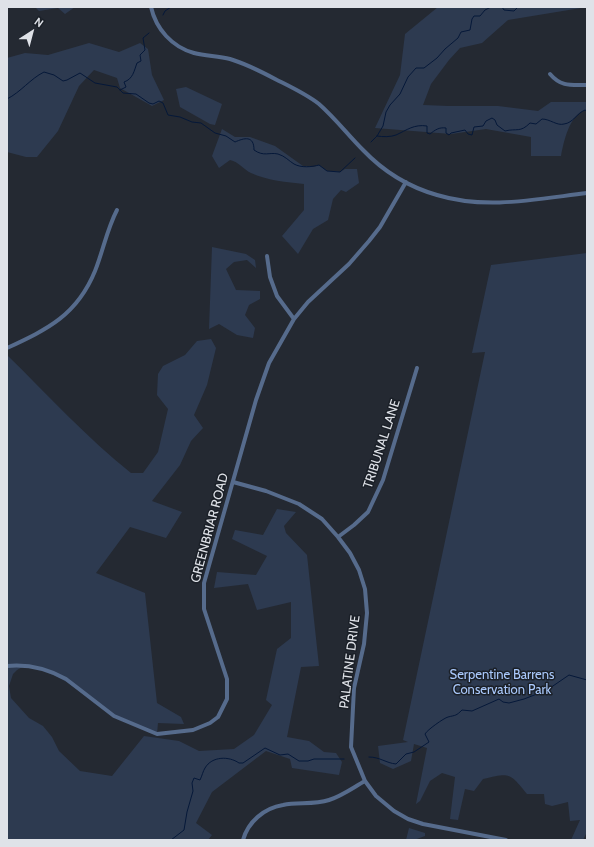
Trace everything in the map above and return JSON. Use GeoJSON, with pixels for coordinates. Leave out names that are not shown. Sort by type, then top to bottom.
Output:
{"type":"FeatureCollection","features":[{"type":"Feature","properties":{"kind":"street"},"geometry":{"type":"LineString","coordinates":[[151,7],[153,15],[161,30],[175,44],[195,53],[239,62],[258,70],[302,93],[328,112],[371,158],[381,166],[406,182],[436,195],[477,202],[502,202],[587,193]]}},
{"type":"Feature","properties":{"kind":"street"},"geometry":{"type":"LineString","coordinates":[[550,74],[561,84],[587,85]]}},
{"type":"Feature","properties":{"kind":"street","name":"GREENBRIAR ROAD"},"geometry":{"type":"LineString","coordinates":[[7,666],[26,665],[57,674],[66,679],[114,716],[158,734],[193,730],[210,723],[218,717],[227,699],[227,679],[204,609],[204,583],[256,400],[269,363],[294,319],[308,302],[349,264],[369,241],[380,227],[406,182]]}},
{"type":"Feature","properties":{"kind":"street"},"geometry":{"type":"LineString","coordinates":[[7,348],[50,327],[74,306],[84,292],[94,271],[112,219],[117,210]]}},
{"type":"Feature","properties":{"kind":"street"},"geometry":{"type":"LineString","coordinates":[[267,256],[270,277],[278,296],[294,319]]}},
{"type":"Feature","properties":{"kind":"street","name":"TRIBUNAL LANE"},"geometry":{"type":"LineString","coordinates":[[338,536],[354,525],[368,512],[383,480],[417,368]]}},
{"type":"Feature","properties":{"kind":"street","name":"PALATINE DRIVE"},"geometry":{"type":"LineString","coordinates":[[233,482],[266,491],[299,504],[326,522],[350,553],[359,570],[365,589],[367,614],[364,644],[354,688],[351,747],[365,781],[376,796],[394,811],[408,819],[423,824],[506,840]]}},
{"type":"Feature","properties":{"kind":"street"},"geometry":{"type":"LineString","coordinates":[[243,840],[244,835],[255,819],[273,807],[329,800],[365,781]]}},
{"type":"Feature","properties":{"kind":"green space"},"geometry":{"type":"Polygon","coordinates":[[[35,7],[75,7],[65,14],[58,8],[39,11],[35,7]]]}},
{"type":"Feature","properties":{"kind":"green space"},"geometry":{"type":"Polygon","coordinates":[[[438,7],[587,7],[508,20],[482,43],[460,48],[431,84],[423,105],[498,106],[538,111],[551,102],[586,102],[587,100],[587,111],[585,110],[579,113],[571,123],[561,156],[531,156],[531,137],[486,129],[451,134],[375,128],[400,75],[405,34],[438,7]]]}},
{"type":"Feature","properties":{"kind":"green space"},"geometry":{"type":"Polygon","coordinates":[[[89,43],[119,52],[140,43],[148,49],[152,75],[164,100],[152,106],[120,88],[117,78],[94,70],[79,86],[58,131],[37,157],[26,157],[7,152],[7,58],[25,53],[48,55],[89,43]]]}},
{"type":"Feature","properties":{"kind":"green space"},"geometry":{"type":"Polygon","coordinates":[[[186,87],[222,104],[215,125],[210,124],[180,107],[176,89],[186,87]]]}},
{"type":"Feature","properties":{"kind":"green space"},"geometry":{"type":"Polygon","coordinates":[[[222,129],[235,137],[250,137],[275,146],[303,166],[313,167],[319,165],[327,171],[340,172],[345,169],[357,169],[359,183],[346,192],[341,190],[333,199],[328,220],[313,229],[298,254],[282,236],[304,210],[304,184],[264,178],[251,173],[236,162],[230,160],[219,168],[212,156],[222,129]]]}},
{"type":"Feature","properties":{"kind":"green space"},"geometry":{"type":"Polygon","coordinates":[[[212,247],[246,254],[255,260],[256,268],[247,260],[234,262],[226,269],[236,290],[260,291],[260,299],[249,305],[245,315],[255,328],[253,338],[237,335],[219,324],[209,329],[212,247]]]}},
{"type":"Feature","properties":{"kind":"green space","name":"Serpentine Barrens Conservation Park"},"geometry":{"type":"Polygon","coordinates":[[[587,253],[587,832],[583,840],[571,840],[580,820],[570,821],[568,802],[552,806],[545,804],[544,794],[527,794],[512,778],[504,775],[483,779],[474,791],[465,789],[458,820],[450,819],[455,777],[442,773],[430,781],[420,801],[416,804],[427,748],[414,744],[411,761],[393,769],[380,763],[378,746],[408,742],[403,740],[485,352],[472,353],[491,265],[587,253]]]}},
{"type":"Feature","properties":{"kind":"green space"},"geometry":{"type":"Polygon","coordinates":[[[211,339],[216,348],[207,385],[194,415],[203,428],[191,441],[180,465],[152,501],[182,512],[166,538],[130,527],[96,573],[145,593],[157,703],[181,717],[184,724],[158,723],[157,734],[114,716],[65,681],[43,670],[26,665],[13,674],[9,686],[11,698],[29,718],[43,726],[52,737],[59,751],[80,771],[112,776],[144,736],[179,741],[199,751],[234,749],[254,735],[272,705],[266,700],[277,649],[291,638],[291,602],[257,610],[248,584],[214,588],[217,572],[256,575],[267,556],[232,539],[235,530],[263,535],[277,509],[296,512],[284,526],[286,533],[307,555],[319,666],[301,667],[287,737],[309,741],[324,752],[336,753],[342,762],[339,775],[292,768],[290,759],[266,751],[212,792],[196,823],[212,835],[208,840],[7,840],[7,355],[83,431],[115,460],[131,473],[143,473],[158,452],[168,409],[157,395],[158,374],[163,366],[185,355],[197,341],[211,339]]]}},
{"type":"Feature","properties":{"kind":"green space"},"geometry":{"type":"Polygon","coordinates":[[[409,828],[425,833],[425,836],[414,840],[406,840],[409,828]]]}},
{"type":"Feature","properties":{"kind":"waterway"},"geometry":{"type":"LineString","coordinates":[[163,15],[165,11],[171,7]]}},
{"type":"Feature","properties":{"kind":"waterway"},"geometry":{"type":"LineString","coordinates":[[371,142],[383,126],[386,112],[400,94],[408,77],[416,68],[424,68],[437,58],[458,38],[461,32],[470,30],[474,16],[480,16],[485,10],[491,7]]}},
{"type":"Feature","properties":{"kind":"waterway"},"geometry":{"type":"LineString","coordinates":[[502,7],[504,10],[514,11],[518,7],[537,7]]}},
{"type":"Feature","properties":{"kind":"waterway"},"geometry":{"type":"LineString","coordinates":[[120,90],[126,87],[124,82],[131,77],[137,63],[141,61],[140,55],[145,50],[143,38],[149,33]]}},
{"type":"Feature","properties":{"kind":"waterway"},"geometry":{"type":"LineString","coordinates":[[7,99],[44,72],[54,75],[63,81],[80,73],[95,83],[117,87],[123,93],[136,94],[149,103],[153,104],[159,101],[163,103],[168,115],[201,123],[215,133],[226,136],[235,142],[242,139],[248,139],[254,145],[254,150],[264,154],[278,154],[300,166],[306,167],[319,165],[327,171],[340,172],[355,158]]}},
{"type":"Feature","properties":{"kind":"waterway"},"geometry":{"type":"LineString","coordinates":[[377,136],[394,136],[418,126],[427,126],[427,133],[430,134],[437,129],[446,128],[446,133],[449,135],[451,133],[465,130],[468,134],[472,135],[474,127],[483,126],[486,121],[492,118],[495,120],[497,125],[505,131],[518,130],[524,128],[530,123],[536,124],[542,119],[559,124],[567,123],[582,111],[587,111]]}},
{"type":"Feature","properties":{"kind":"waterway"},"geometry":{"type":"LineString","coordinates":[[369,757],[396,764],[406,754],[414,752],[429,742],[425,734],[432,727],[462,710],[472,711],[499,699],[503,702],[509,703],[524,699],[537,694],[545,688],[550,688],[569,675],[587,680]]}},
{"type":"Feature","properties":{"kind":"waterway"},"geometry":{"type":"LineString","coordinates":[[171,840],[184,830],[193,791],[192,783],[194,778],[200,780],[208,764],[216,759],[226,758],[243,763],[265,748],[280,755],[288,754],[299,761],[314,759],[344,759]]}}]}
